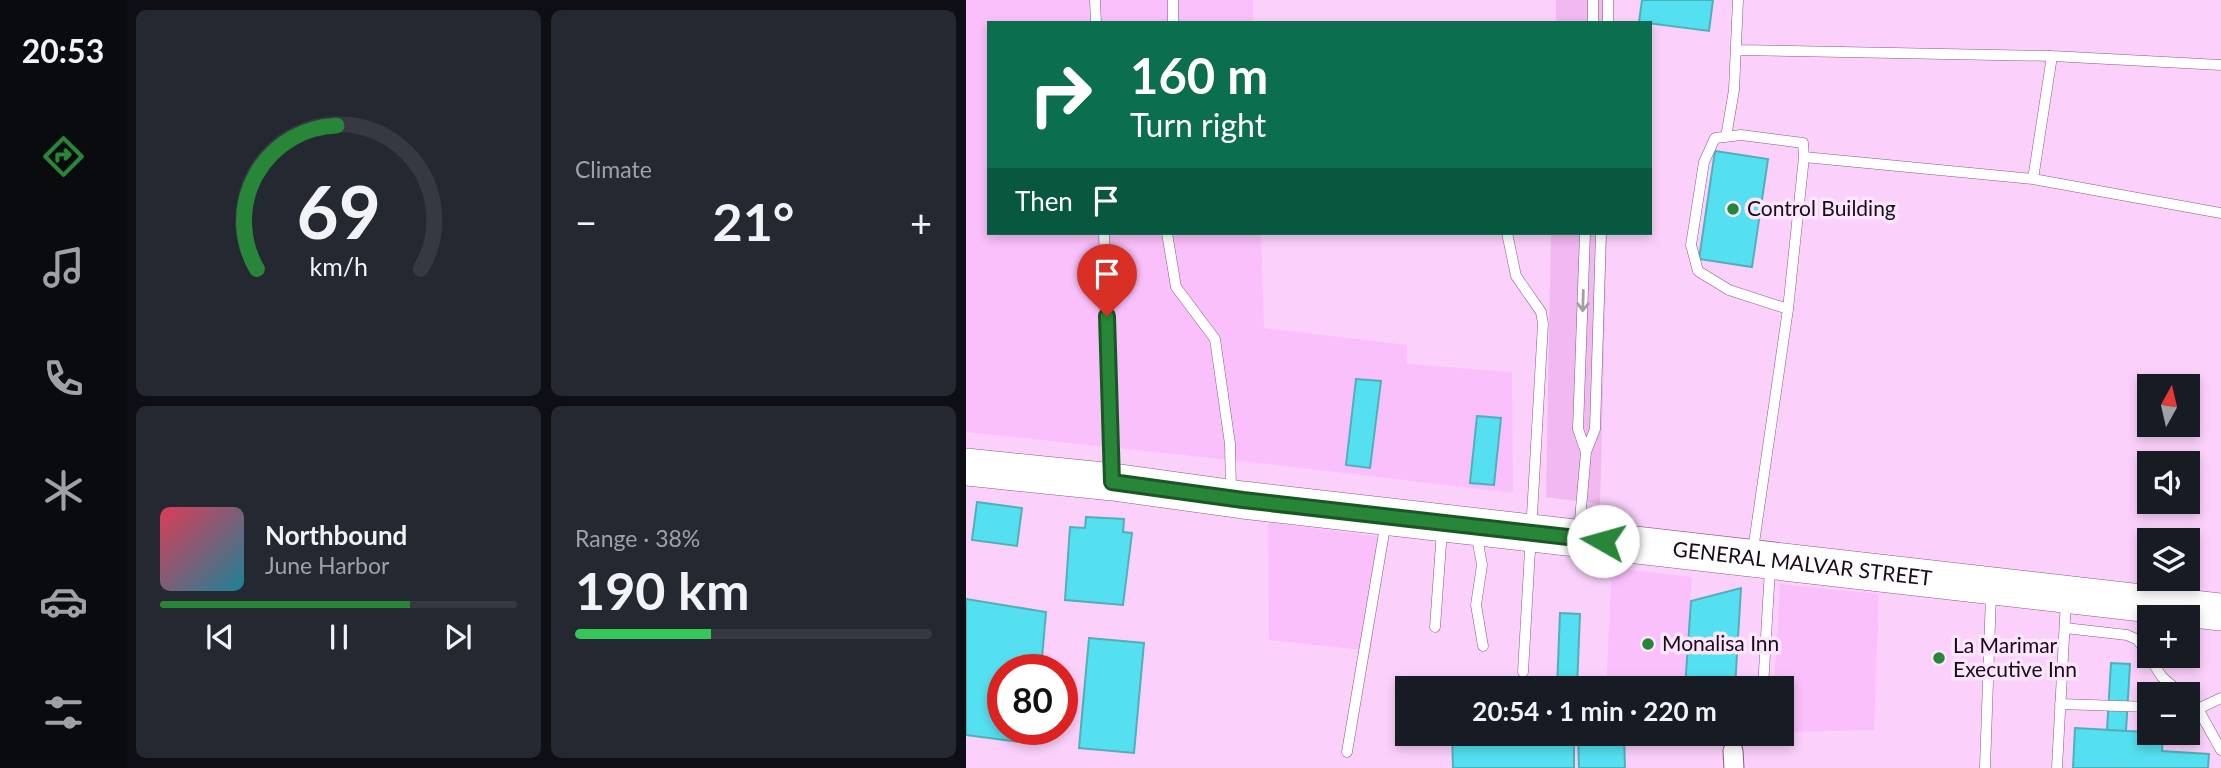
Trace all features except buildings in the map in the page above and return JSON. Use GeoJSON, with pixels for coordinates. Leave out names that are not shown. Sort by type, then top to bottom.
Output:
{"type":"FeatureCollection","features":[{"type":"Feature","properties":{"kind":"highway","name":"GENERAL MALVAR STREET"},"geometry":{"type":"LineString","coordinates":[[966,467],[1991,587],[2065,612],[2221,612]]}},
{"type":"Feature","properties":{"kind":"lane"},"geometry":{"type":"LineString","coordinates":[[1096,0],[1096,21]]}},
{"type":"Feature","properties":{"kind":"lane"},"geometry":{"type":"LineString","coordinates":[[1173,0],[1173,21]]}},
{"type":"Feature","properties":{"kind":"lane"},"geometry":{"type":"LineString","coordinates":[[1593,0],[1593,21]]}},
{"type":"Feature","properties":{"kind":"lane"},"geometry":{"type":"LineString","coordinates":[[1608,0],[1608,21]]}},
{"type":"Feature","properties":{"kind":"lane"},"geometry":{"type":"LineString","coordinates":[[1726,137],[1734,90],[1738,0]]}},
{"type":"Feature","properties":{"kind":"lane"},"geometry":{"type":"LineString","coordinates":[[1737,50],[2052,56],[2221,65]]}},
{"type":"Feature","properties":{"kind":"lane"},"geometry":{"type":"LineString","coordinates":[[2033,179],[2052,56]]}},
{"type":"Feature","properties":{"kind":"lane"},"geometry":{"type":"LineString","coordinates":[[1763,676],[1761,560],[1788,309],[1804,157],[1803,143],[1741,135],[1714,138],[1704,162],[1691,246],[1699,271],[1729,290],[1788,309]]}},
{"type":"Feature","properties":{"kind":"lane"},"geometry":{"type":"LineString","coordinates":[[1804,157],[2033,179],[2221,213]]}},
{"type":"Feature","properties":{"kind":"lane"},"geometry":{"type":"LineString","coordinates":[[1104,235],[1112,482]]}},
{"type":"Feature","properties":{"kind":"lane"},"geometry":{"type":"LineString","coordinates":[[1167,235],[1176,287],[1215,339],[1230,444],[1231,498]]}},
{"type":"Feature","properties":{"kind":"lane"},"geometry":{"type":"LineString","coordinates":[[1507,235],[1516,276],[1541,312],[1543,324],[1523,672]]}},
{"type":"Feature","properties":{"kind":"lane"},"geometry":{"type":"LineString","coordinates":[[1585,235],[1578,429],[1586,452]]}},
{"type":"Feature","properties":{"kind":"lane"},"geometry":{"type":"LineString","coordinates":[[1578,538],[1586,452],[1595,429],[1601,235]]}},
{"type":"Feature","properties":{"kind":"lane"},"geometry":{"type":"LineString","coordinates":[[1347,752],[1387,516]]}},
{"type":"Feature","properties":{"kind":"lane"},"geometry":{"type":"LineString","coordinates":[[1435,627],[1458,525]]}},
{"type":"Feature","properties":{"kind":"lane"},"geometry":{"type":"LineString","coordinates":[[1458,525],[1482,565],[1476,606],[1483,646]]}},
{"type":"Feature","properties":{"kind":"lane"},"geometry":{"type":"LineString","coordinates":[[1985,768],[1991,587]]}},
{"type":"Feature","properties":{"kind":"lane"},"geometry":{"type":"LineString","coordinates":[[2057,768],[2065,612],[2138,640],[2168,682]]}},
{"type":"Feature","properties":{"kind":"lane"},"geometry":{"type":"LineString","coordinates":[[2200,706],[2221,698]]}},
{"type":"Feature","properties":{"kind":"lane"},"geometry":{"type":"LineString","coordinates":[[2060,704],[2137,707]]}},
{"type":"Feature","properties":{"kind":"lane"},"geometry":{"type":"LineString","coordinates":[[2200,718],[2221,750]]}},
{"type":"Feature","properties":{"kind":"shaded area"},"geometry":{"type":"Polygon","coordinates":[[[966,0],[1253,0],[1253,21],[987,21],[987,235],[1261,235],[1264,328],[1407,345],[1407,364],[1512,372],[1513,493],[1267,464],[966,432],[966,0]]]}},
{"type":"Feature","properties":{"kind":"shaded area"},"geometry":{"type":"Polygon","coordinates":[[[1556,0],[1612,0],[1611,21],[1556,21],[1556,0]]]}},
{"type":"Feature","properties":{"kind":"shaded area"},"geometry":{"type":"Polygon","coordinates":[[[1551,235],[1607,235],[1600,504],[1546,497],[1551,235]]]}},
{"type":"Feature","properties":{"kind":"shaded area"},"geometry":{"type":"Polygon","coordinates":[[[1268,522],[1382,537],[1371,651],[1269,640],[1268,522]]]}},
{"type":"Feature","properties":{"kind":"shaded area","name":"Monalisa Inn"},"geometry":{"type":"Polygon","coordinates":[[[1612,568],[1692,577],[1686,676],[1607,676],[1612,568]]]}},
{"type":"Feature","properties":{"kind":"shaded area"},"geometry":{"type":"Polygon","coordinates":[[[1780,584],[1879,594],[1874,730],[1794,732],[1794,676],[1775,676],[1780,584]]]}},
{"type":"Feature","properties":{"kind":"place","name":"Control Building"},"geometry":{"type":"Point","coordinates":[1733,209]}},
{"type":"Feature","properties":{"kind":"place","name":"Monalisa Inn"},"geometry":{"type":"Point","coordinates":[1648,644]}},
{"type":"Feature","properties":{"kind":"place","name":"La Marimar Executive Inn"},"geometry":{"type":"Point","coordinates":[1939,658]}},
{"type":"Feature","properties":{"kind":"route"},"geometry":{"type":"LineString","coordinates":[[1107,316],[1112,482],[1243,500],[1603,541]]}}]}
